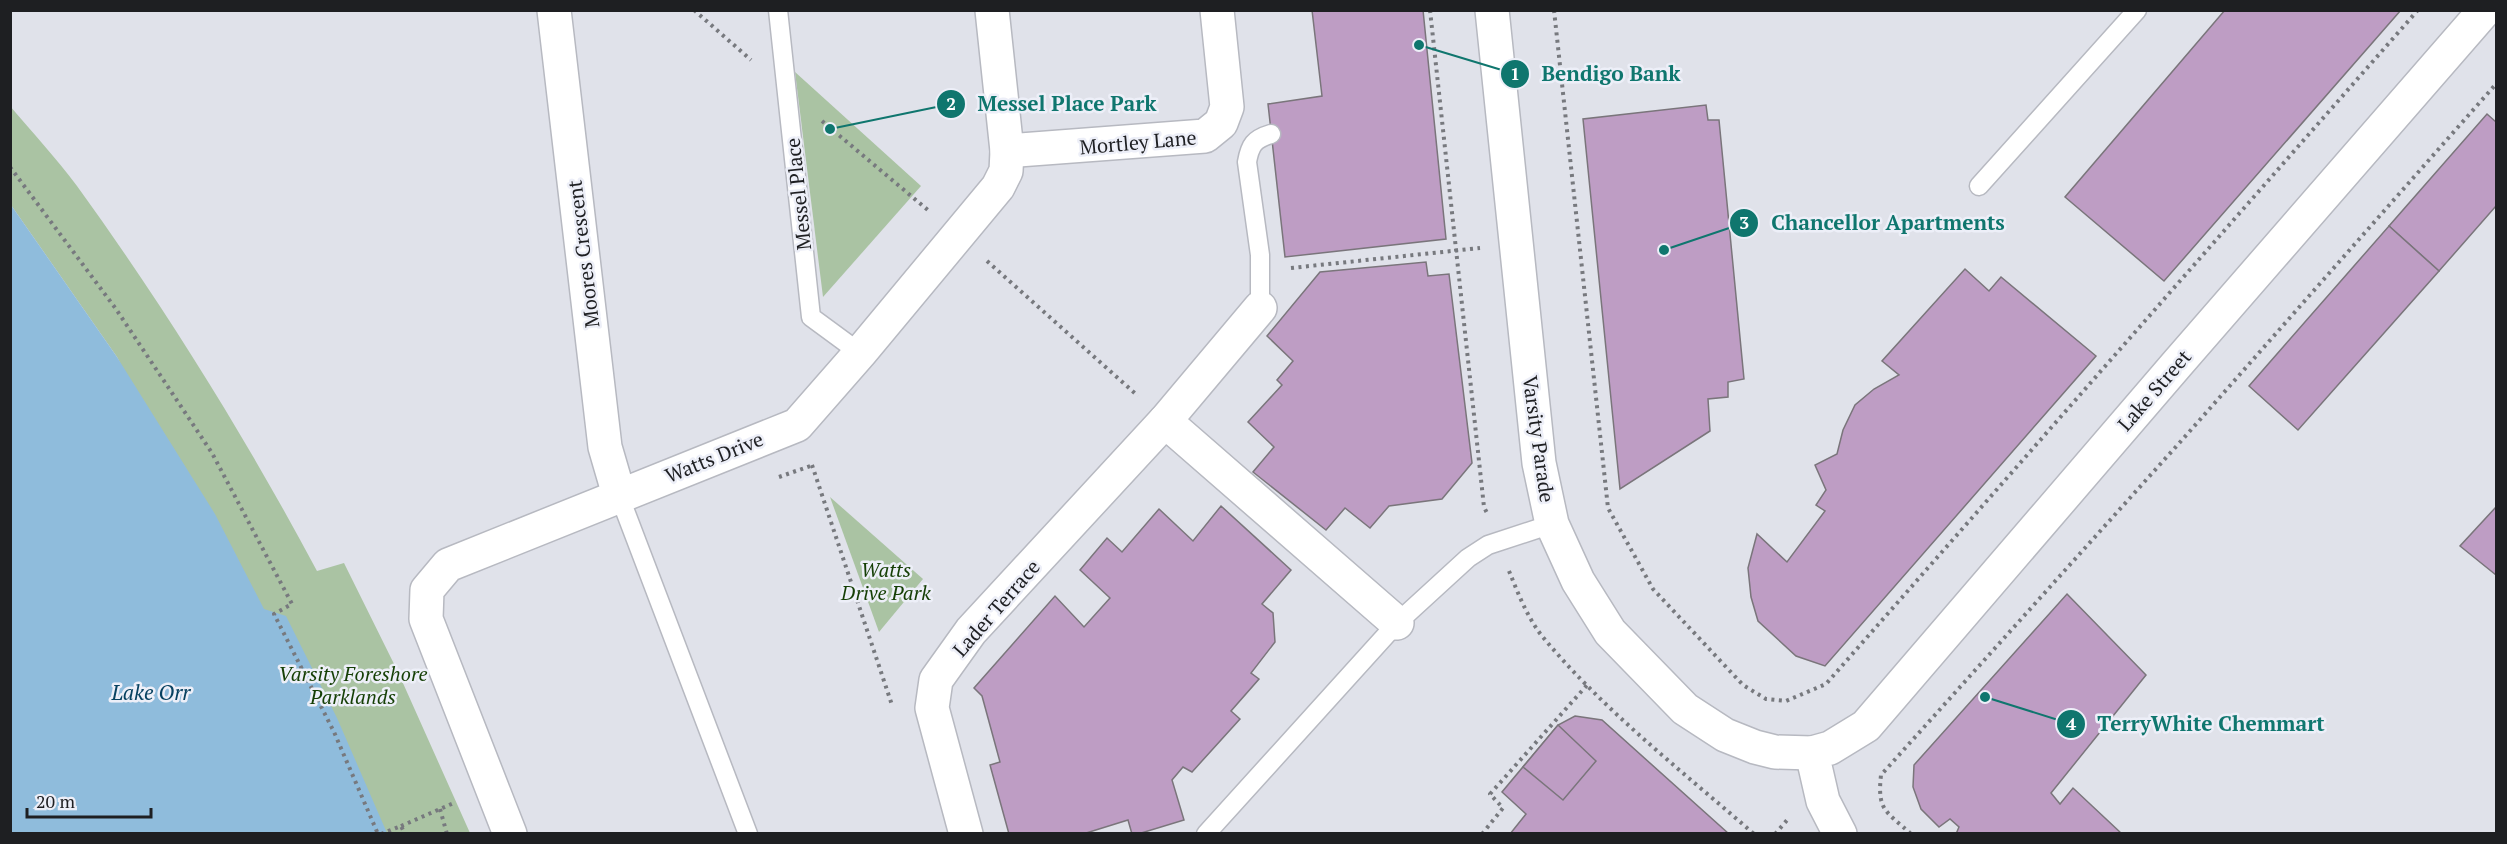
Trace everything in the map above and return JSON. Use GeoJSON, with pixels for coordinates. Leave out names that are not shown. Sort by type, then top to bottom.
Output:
{"type":"FeatureCollection","features":[{"type":"Feature","properties":{"kind":"street","name":"Moores Crescent"},"geometry":{"type":"LineString","coordinates":[[554,10],[605,447],[619,495]]}},
{"type":"Feature","properties":{"kind":"street","name":"Watts Drive"},"geometry":{"type":"LineString","coordinates":[[510,834],[426,619],[427,590],[448,565],[797,424],[860,353],[998,187],[1006,171],[1007,151],[992,10]]}},
{"type":"Feature","properties":{"kind":"street","name":"Mortley Lane"},"geometry":{"type":"LineString","coordinates":[[1007,151],[1205,136],[1221,123],[1227,107],[1217,10]]}},
{"type":"Feature","properties":{"kind":"street","name":"Varsity Parade"},"geometry":{"type":"LineString","coordinates":[[1492,10],[1539,463],[1552,524],[1578,581],[1610,632],[1685,709],[1725,735],[1755,747],[1775,752],[1812,753]]}},
{"type":"Feature","properties":{"kind":"street","name":"Lake Street"},"geometry":{"type":"LineString","coordinates":[[1812,753],[1830,748],[1866,726],[2485,10]]}},
{"type":"Feature","properties":{"kind":"street","name":"Lader Terrace"},"geometry":{"type":"LineString","coordinates":[[966,834],[932,708],[936,680],[971,631],[1165,421],[1260,308]]}},
{"type":"Feature","properties":{"kind":"street"},"geometry":{"type":"LineString","coordinates":[[1165,421],[1397,622]]}},
{"type":"Feature","properties":{"kind":"street"},"geometry":{"type":"LineString","coordinates":[[1812,753],[1823,801],[1840,834]]}},
{"type":"Feature","properties":{"kind":"lane","name":"Messel Place"},"geometry":{"type":"LineString","coordinates":[[778,10],[811,317],[860,353]]}},
{"type":"Feature","properties":{"kind":"lane"},"geometry":{"type":"LineString","coordinates":[[1979,186],[2137,10]]}},
{"type":"Feature","properties":{"kind":"lane"},"geometry":{"type":"LineString","coordinates":[[1260,308],[1260,255],[1247,162],[1249,149],[1254,141],[1271,134]]}},
{"type":"Feature","properties":{"kind":"lane"},"geometry":{"type":"LineString","coordinates":[[619,495],[748,834]]}},
{"type":"Feature","properties":{"kind":"lane"},"geometry":{"type":"LineString","coordinates":[[1206,834],[1397,622],[1468,558],[1488,545],[1552,524]]}},
{"type":"Feature","properties":{"kind":"path"},"geometry":{"type":"LineString","coordinates":[[1554,10],[1608,508],[1653,588],[1711,653],[1743,685],[1766,699],[1786,700],[1826,684],[2418,10]]}},
{"type":"Feature","properties":{"kind":"path"},"geometry":{"type":"LineString","coordinates":[[1911,834],[1882,808],[1879,790],[1881,774],[2182,440],[2496,84]]}},
{"type":"Feature","properties":{"kind":"path"},"geometry":{"type":"LineString","coordinates":[[10,167],[116,309],[212,453],[292,604],[274,614],[334,732],[379,834],[456,802]]}},
{"type":"Feature","properties":{"kind":"path"},"geometry":{"type":"LineString","coordinates":[[1286,268],[1516,244]]}},
{"type":"Feature","properties":{"kind":"path"},"geometry":{"type":"LineString","coordinates":[[778,477],[813,465],[894,711]]}},
{"type":"Feature","properties":{"kind":"path"},"geometry":{"type":"LineString","coordinates":[[1482,834],[1503,808],[1490,794],[1588,684]]}},
{"type":"Feature","properties":{"kind":"path"},"geometry":{"type":"LineString","coordinates":[[440,809],[447,834]]}},
{"type":"Feature","properties":{"kind":"path"},"geometry":{"type":"LineString","coordinates":[[1774,834],[1788,819]]}},
{"type":"Feature","properties":{"kind":"path"},"geometry":{"type":"LineString","coordinates":[[401,826],[405,834]]}},
{"type":"Feature","properties":{"kind":"green space"},"geometry":{"type":"Polygon","coordinates":[[[795,72],[921,186],[823,297],[795,72]]]}},
{"type":"Feature","properties":{"kind":"green space","name":"Varsity Foreshore Parklands"},"geometry":{"type":"Polygon","coordinates":[[[10,106],[77,186],[142,279],[233,423],[317,571],[344,563],[398,672],[470,833],[361,833],[117,357],[11,205],[10,106]]]}},
{"type":"Feature","properties":{"kind":"green space","name":"Watts Drive Park"},"geometry":{"type":"Polygon","coordinates":[[[830,497],[923,579],[879,632],[830,497]]]}},
{"type":"Feature","properties":{"kind":"water","name":"Lake Orr"},"geometry":{"type":"Polygon","coordinates":[[[11,205],[117,357],[215,514],[264,609],[286,616],[337,718],[387,833],[11,833],[11,205]]]}},
{"type":"Feature","properties":{"kind":"building"},"geometry":{"type":"Polygon","coordinates":[[[1312,10],[1423,10],[1446,239],[1285,257],[1268,104],[1322,96],[1312,10]]]}},
{"type":"Feature","properties":{"kind":"building"},"geometry":{"type":"Polygon","coordinates":[[[2225,10],[2401,10],[2164,281],[2065,197],[2225,10]]]}},
{"type":"Feature","properties":{"kind":"building"},"geometry":{"type":"Polygon","coordinates":[[[1706,105],[1708,120],[1719,120],[1744,379],[1728,382],[1728,397],[1708,399],[1710,431],[1620,489],[1583,119],[1706,105]]]}},
{"type":"Feature","properties":{"kind":"building"},"geometry":{"type":"Polygon","coordinates":[[[2487,114],[2496,122],[2496,206],[2439,271],[2389,226],[2487,114]]]}},
{"type":"Feature","properties":{"kind":"building"},"geometry":{"type":"Polygon","coordinates":[[[2389,226],[2439,271],[2298,430],[2249,386],[2389,226]]]}},
{"type":"Feature","properties":{"kind":"building"},"geometry":{"type":"Polygon","coordinates":[[[1426,262],[1428,276],[1449,274],[1472,463],[1442,499],[1389,506],[1370,528],[1345,508],[1326,530],[1253,472],[1274,447],[1248,422],[1282,385],[1277,380],[1293,361],[1267,336],[1320,272],[1426,262]]]}},
{"type":"Feature","properties":{"kind":"building"},"geometry":{"type":"Polygon","coordinates":[[[1965,269],[1989,291],[2001,277],[2096,356],[1825,666],[1796,656],[1758,621],[1751,597],[1748,568],[1757,534],[1787,562],[1825,511],[1816,505],[1826,490],[1815,465],[1837,454],[1843,430],[1855,405],[1874,389],[1899,375],[1882,361],[1965,269]]]}},
{"type":"Feature","properties":{"kind":"building"},"geometry":{"type":"Polygon","coordinates":[[[1221,506],[1291,570],[1262,604],[1273,613],[1275,642],[1251,673],[1259,679],[1231,711],[1240,719],[1192,772],[1183,767],[1172,780],[1184,820],[1138,834],[1132,834],[1128,820],[1083,834],[1009,834],[990,765],[1000,762],[982,696],[974,688],[1055,596],[1084,627],[1110,598],[1080,570],[1107,538],[1122,552],[1159,509],[1193,541],[1221,506]]]}},
{"type":"Feature","properties":{"kind":"building"},"geometry":{"type":"Polygon","coordinates":[[[2496,507],[2496,575],[2460,546],[2496,507]]]}},
{"type":"Feature","properties":{"kind":"building"},"geometry":{"type":"Polygon","coordinates":[[[2067,594],[2146,675],[2051,793],[2060,804],[2073,788],[2122,834],[1956,834],[1959,827],[1950,819],[1939,827],[1921,809],[1913,787],[1914,765],[2067,594]]]}},
{"type":"Feature","properties":{"kind":"building"},"geometry":{"type":"Polygon","coordinates":[[[1575,716],[1602,720],[1729,834],[1510,834],[1526,814],[1502,792],[1558,725],[1575,716]]]}},
{"type":"Feature","properties":{"kind":"building"},"geometry":{"type":"Polygon","coordinates":[[[1558,725],[1596,761],[1563,800],[1523,767],[1558,725]]]}},
{"type":"Feature","properties":{"kind":"place","name":"Bendigo Bank"},"geometry":{"type":"Point","coordinates":[1419,45]}},
{"type":"Feature","properties":{"kind":"place","name":"Messel Place Park"},"geometry":{"type":"Point","coordinates":[830,129]}},
{"type":"Feature","properties":{"kind":"place","name":"Chancellor Apartments"},"geometry":{"type":"Point","coordinates":[1664,250]}},
{"type":"Feature","properties":{"kind":"place","name":"TerryWhite Chemmart"},"geometry":{"type":"Point","coordinates":[1985,697]}}]}
